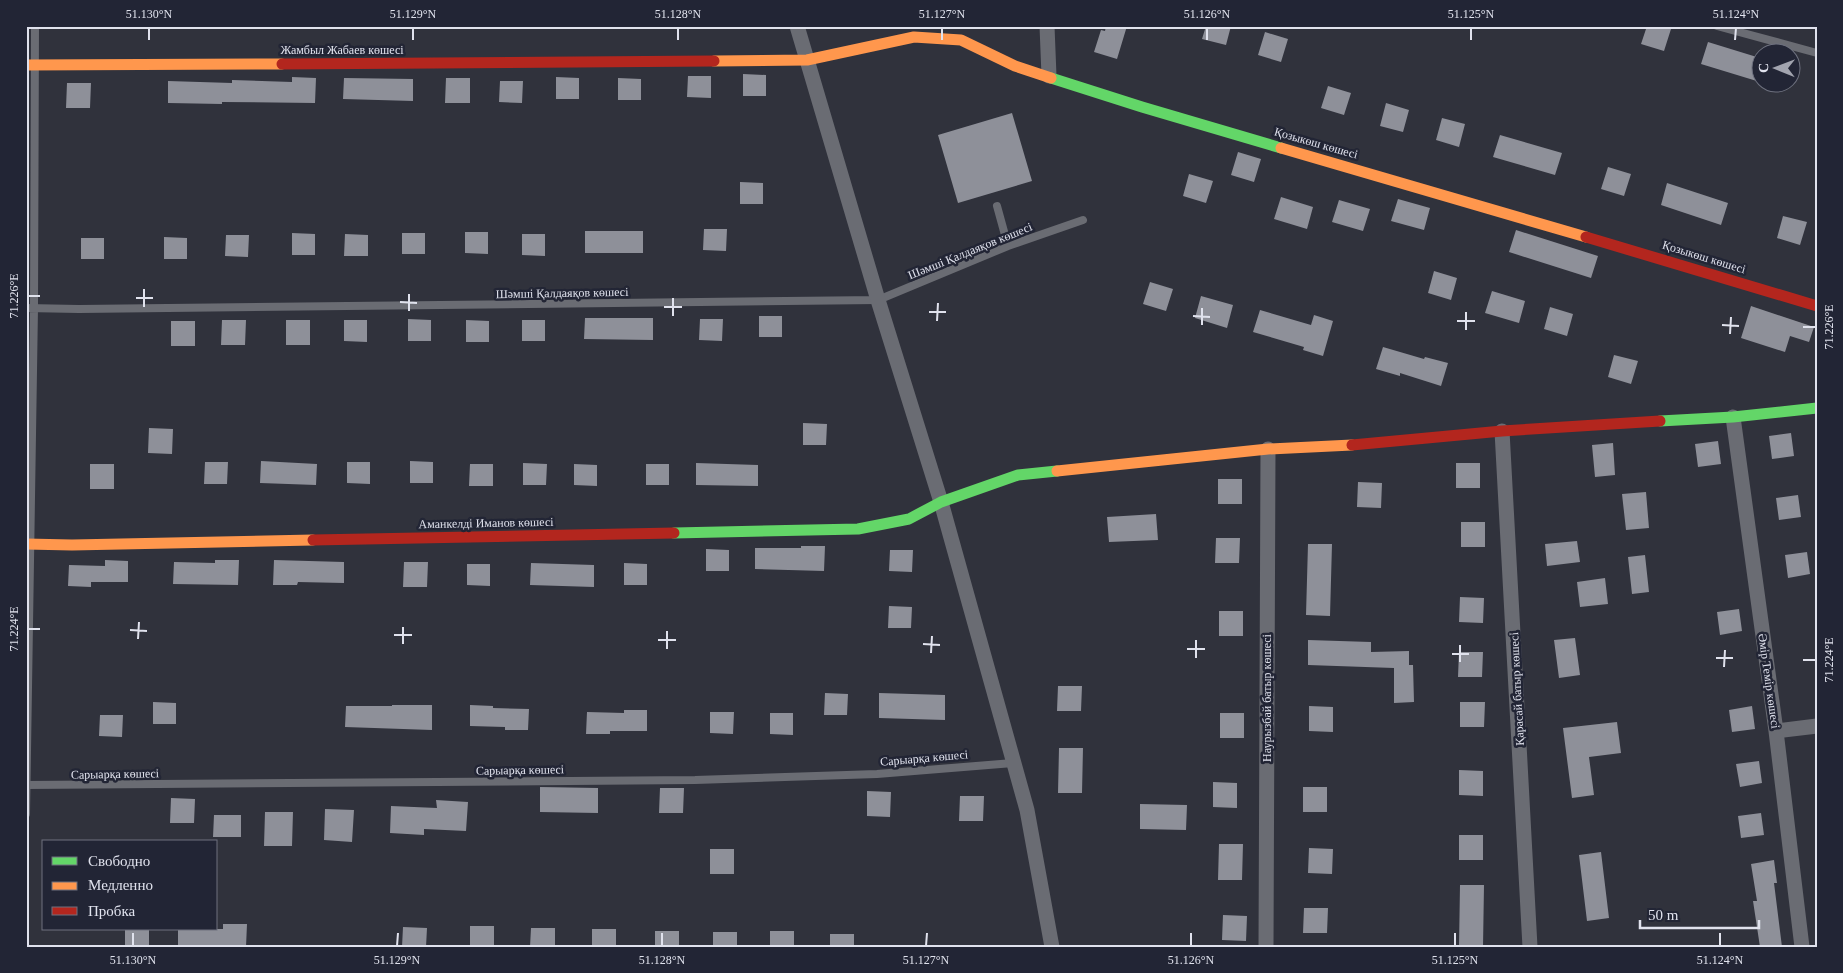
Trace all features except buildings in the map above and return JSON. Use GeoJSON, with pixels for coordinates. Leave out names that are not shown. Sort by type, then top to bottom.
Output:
{"type":"FeatureCollection","features":[{"type":"Feature","properties":{"kind":"street"},"geometry":{"type":"LineString","coordinates":[[797,26],[878,300],[941,502],[1027,810],[1052,947]]}},
{"type":"Feature","properties":{"kind":"street"},"geometry":{"type":"LineString","coordinates":[[1047,26],[1049,76]]}},
{"type":"Feature","properties":{"kind":"street","name":"Қозыкөш көшесі"},"geometry":{"type":"LineString","coordinates":[[807,60],[914,37],[961,40],[1015,66],[1142,107],[1714,274],[1817,306]]}},
{"type":"Feature","properties":{"kind":"street","name":"Жамбыл Жабаев көшесі"},"geometry":{"type":"LineString","coordinates":[[30,65],[580,63],[807,60]]}},
{"type":"Feature","properties":{"kind":"street","name":"Аманкелді Иманов көшесі"},"geometry":{"type":"LineString","coordinates":[[28,544],[72,545],[858,529],[909,519],[941,502],[1018,475],[1268,449],[1346,446],[1502,431],[1732,416],[1817,408]]}},
{"type":"Feature","properties":{"kind":"street","name":"Әмір Темір көшесі"},"geometry":{"type":"LineString","coordinates":[[1732,416],[1776,731],[1802,947]]}},
{"type":"Feature","properties":{"kind":"street","name":"Қарасай батыр көшесі"},"geometry":{"type":"LineString","coordinates":[[1502,431],[1530,947]]}},
{"type":"Feature","properties":{"kind":"street","name":"Наурызбай батыр көшесі"},"geometry":{"type":"LineString","coordinates":[[1266,947],[1268,449]]}},
{"type":"Feature","properties":{"kind":"street"},"geometry":{"type":"LineString","coordinates":[[1776,731],[1817,726]]}},
{"type":"Feature","properties":{"kind":"lane"},"geometry":{"type":"LineString","coordinates":[[26,814],[30,65],[35,26]]}},
{"type":"Feature","properties":{"kind":"lane"},"geometry":{"type":"LineString","coordinates":[[1717,26],[1817,53]]}},
{"type":"Feature","properties":{"kind":"lane"},"geometry":{"type":"LineString","coordinates":[[997,206],[1008,246]]}},
{"type":"Feature","properties":{"kind":"lane","name":"Шәмші Қалдаяқов көшесі"},"geometry":{"type":"LineString","coordinates":[[30,308],[99,309],[878,300],[1008,246],[1083,220]]}},
{"type":"Feature","properties":{"kind":"lane","name":"Сарыарқа көшесі"},"geometry":{"type":"LineString","coordinates":[[26,785],[695,780],[877,774],[1013,762]]}},
{"type":"Feature","properties":{"kind":"traffic: fast"},"geometry":{"type":"LineString","coordinates":[[1051,78],[1281,148]]}},
{"type":"Feature","properties":{"kind":"traffic: fast"},"geometry":{"type":"LineString","coordinates":[[1660,421],[1733,417],[1817,408]]}},
{"type":"Feature","properties":{"kind":"traffic: fast"},"geometry":{"type":"LineString","coordinates":[[674,533],[858,529],[909,519],[941,502],[1018,475],[1057,471]]}},
{"type":"Feature","properties":{"kind":"traffic: slow"},"geometry":{"type":"LineString","coordinates":[[714,61],[807,60],[914,37],[961,40],[1015,66],[1051,78]]}},
{"type":"Feature","properties":{"kind":"traffic: slow"},"geometry":{"type":"LineString","coordinates":[[26,65],[282,64]]}},
{"type":"Feature","properties":{"kind":"traffic: slow"},"geometry":{"type":"LineString","coordinates":[[1281,148],[1586,237]]}},
{"type":"Feature","properties":{"kind":"traffic: slow"},"geometry":{"type":"LineString","coordinates":[[1057,471],[1268,449],[1352,445]]}},
{"type":"Feature","properties":{"kind":"traffic: slow"},"geometry":{"type":"LineString","coordinates":[[26,544],[72,545],[313,540]]}},
{"type":"Feature","properties":{"kind":"traffic: jam"},"geometry":{"type":"LineString","coordinates":[[282,64],[714,61]]}},
{"type":"Feature","properties":{"kind":"traffic: jam"},"geometry":{"type":"LineString","coordinates":[[1586,237],[1817,306]]}},
{"type":"Feature","properties":{"kind":"traffic: jam"},"geometry":{"type":"LineString","coordinates":[[1352,445],[1502,431],[1660,421]]}},
{"type":"Feature","properties":{"kind":"traffic: jam"},"geometry":{"type":"LineString","coordinates":[[313,540],[674,533]]}}]}
